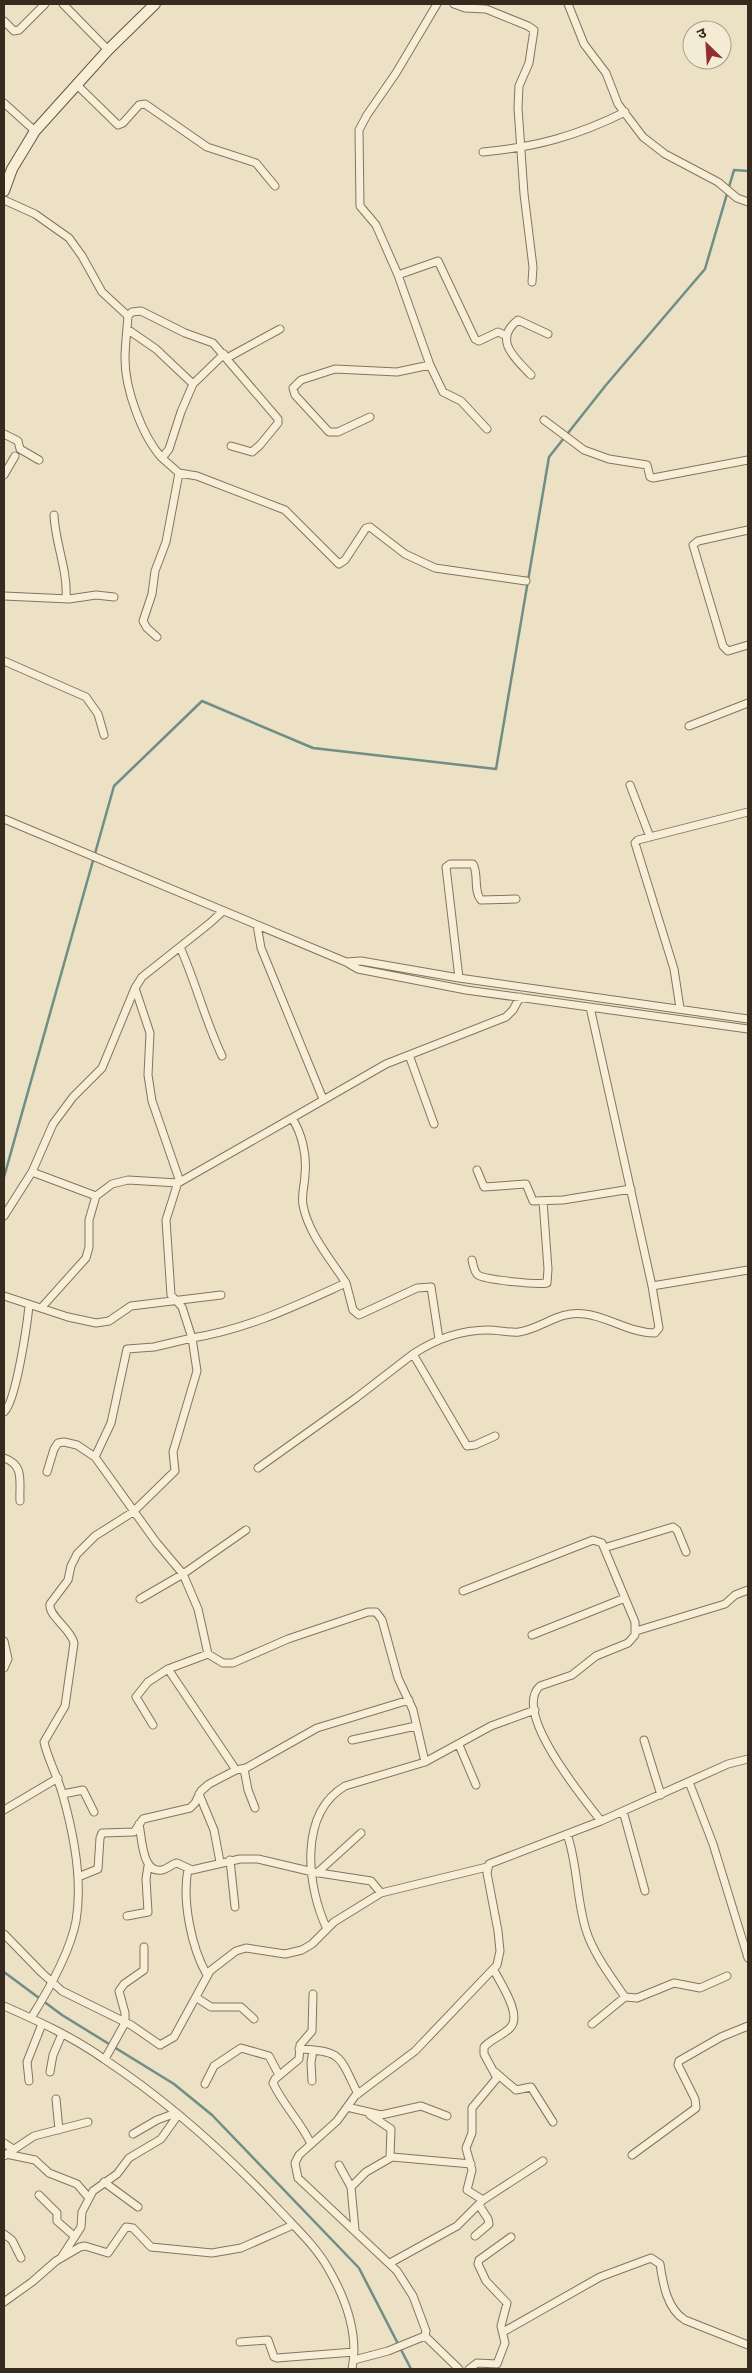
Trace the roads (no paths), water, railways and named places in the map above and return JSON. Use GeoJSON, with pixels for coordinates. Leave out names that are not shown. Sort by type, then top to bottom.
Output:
{"type":"FeatureCollection","features":[{"type":"Feature","properties":{"kind":"street"},"geometry":{"type":"LineString","coordinates":[[4,22],[14,30],[18,30],[45,4]]}},
{"type":"Feature","properties":{"kind":"street"},"geometry":{"type":"LineString","coordinates":[[63,4],[108,50]]}},
{"type":"Feature","properties":{"kind":"street"},"geometry":{"type":"LineString","coordinates":[[4,191],[12,169],[34,131],[153,4]]}},
{"type":"Feature","properties":{"kind":"street"},"geometry":{"type":"LineString","coordinates":[[437,4],[396,73],[367,114],[359,130],[358,199],[360,206],[376,225],[398,275],[430,365],[444,394],[461,401],[487,429]]}},
{"type":"Feature","properties":{"kind":"street"},"geometry":{"type":"LineString","coordinates":[[454,4],[465,8],[486,9],[534,30],[530,63],[519,86],[518,108],[533,267],[532,282]]}},
{"type":"Feature","properties":{"kind":"street"},"geometry":{"type":"LineString","coordinates":[[568,4],[584,44],[606,73],[615,99],[643,137],[655,148],[718,182],[736,198],[748,202]]}},
{"type":"Feature","properties":{"kind":"street"},"geometry":{"type":"LineString","coordinates":[[77,85],[118,125],[123,123],[139,104],[145,104],[207,147],[256,163],[275,186]]}},
{"type":"Feature","properties":{"kind":"street"},"geometry":{"type":"LineString","coordinates":[[4,103],[34,131]]}},
{"type":"Feature","properties":{"kind":"street"},"geometry":{"type":"LineString","coordinates":[[483,152],[521,148],[583,132],[625,112]]}},
{"type":"Feature","properties":{"kind":"street"},"geometry":{"type":"LineString","coordinates":[[4,200],[35,214],[69,238],[82,256],[102,292],[128,316],[125,358],[129,384],[141,426],[151,446],[179,473],[197,476],[285,510],[339,564],[345,560],[366,528],[370,527],[399,550],[435,568],[526,581]]}},
{"type":"Feature","properties":{"kind":"street"},"geometry":{"type":"LineString","coordinates":[[398,275],[438,261],[476,340],[498,332],[507,336]]}},
{"type":"Feature","properties":{"kind":"street"},"geometry":{"type":"LineString","coordinates":[[128,316],[135,310],[140,311],[185,333],[213,343],[279,422],[252,452],[231,446]]}},
{"type":"Feature","properties":{"kind":"street"},"geometry":{"type":"LineString","coordinates":[[531,375],[510,352],[506,342],[507,336],[518,320],[548,334]]}},
{"type":"Feature","properties":{"kind":"street"},"geometry":{"type":"LineString","coordinates":[[128,329],[156,349],[193,384]]}},
{"type":"Feature","properties":{"kind":"street"},"geometry":{"type":"LineString","coordinates":[[162,458],[170,449],[181,412],[193,384],[225,356],[280,329]]}},
{"type":"Feature","properties":{"kind":"street"},"geometry":{"type":"LineString","coordinates":[[370,418],[338,432],[329,432],[295,396],[293,388],[301,380],[335,369],[397,372],[430,365]]}},
{"type":"Feature","properties":{"kind":"street"},"geometry":{"type":"LineString","coordinates":[[544,420],[584,450],[610,459],[647,464],[650,477],[653,478],[748,460]]}},
{"type":"Feature","properties":{"kind":"street"},"geometry":{"type":"LineString","coordinates":[[4,434],[18,441],[20,449],[39,460]]}},
{"type":"Feature","properties":{"kind":"street"},"geometry":{"type":"LineString","coordinates":[[4,475],[15,456]]}},
{"type":"Feature","properties":{"kind":"street"},"geometry":{"type":"LineString","coordinates":[[157,637],[147,628],[143,621],[152,594],[155,571],[166,542],[179,473]]}},
{"type":"Feature","properties":{"kind":"street"},"geometry":{"type":"LineString","coordinates":[[54,515],[60,555],[66,575],[66,598]]}},
{"type":"Feature","properties":{"kind":"street"},"geometry":{"type":"LineString","coordinates":[[748,530],[698,541],[693,545],[722,646],[728,651],[748,646]]}},
{"type":"Feature","properties":{"kind":"street"},"geometry":{"type":"LineString","coordinates":[[4,596],[66,598],[96,595],[114,597]]}},
{"type":"Feature","properties":{"kind":"street"},"geometry":{"type":"LineString","coordinates":[[4,662],[86,697],[98,714],[104,735]]}},
{"type":"Feature","properties":{"kind":"street"},"geometry":{"type":"LineString","coordinates":[[689,726],[748,703]]}},
{"type":"Feature","properties":{"kind":"street"},"geometry":{"type":"LineString","coordinates":[[630,785],[650,837]]}},
{"type":"Feature","properties":{"kind":"street"},"geometry":{"type":"LineString","coordinates":[[680,1008],[674,969],[635,846],[638,840],[748,812]]}},
{"type":"Feature","properties":{"kind":"street"},"geometry":{"type":"LineString","coordinates":[[4,819],[346,962],[354,968],[377,974],[520,997],[748,1029]]}},
{"type":"Feature","properties":{"kind":"street"},"geometry":{"type":"LineString","coordinates":[[459,978],[446,866],[450,864],[473,864],[480,900],[516,899]]}},
{"type":"Feature","properties":{"kind":"street"},"geometry":{"type":"LineString","coordinates":[[4,1216],[32,1172],[53,1124],[73,1097],[92,1079],[107,1059],[135,988],[147,972],[222,911]]}},
{"type":"Feature","properties":{"kind":"street"},"geometry":{"type":"LineString","coordinates":[[257,925],[261,948],[324,1100]]}},
{"type":"Feature","properties":{"kind":"street"},"geometry":{"type":"LineString","coordinates":[[180,947],[198,988],[200,1005],[222,1056]]}},
{"type":"Feature","properties":{"kind":"street"},"geometry":{"type":"LineString","coordinates":[[346,962],[358,961],[459,978],[748,1019]]}},
{"type":"Feature","properties":{"kind":"street"},"geometry":{"type":"LineString","coordinates":[[33,2016],[49,1986],[74,1928],[78,1878],[76,1855],[63,1794],[44,1742],[65,1706],[74,1643],[73,1637],[51,1611],[50,1604],[68,1580],[71,1566],[77,1554],[95,1536],[133,1512],[175,1471],[173,1452],[198,1372],[192,1338],[182,1307],[171,1296],[166,1220],[169,1205],[178,1183],[178,1176],[151,1095],[148,1075],[150,1033],[135,988]]}},
{"type":"Feature","properties":{"kind":"street"},"geometry":{"type":"LineString","coordinates":[[42,1307],[86,1258],[89,1247],[88,1224],[96,1196],[112,1184],[128,1180],[178,1183],[351,1086],[378,1068],[501,1019],[514,1008],[520,997]]}},
{"type":"Feature","properties":{"kind":"street"},"geometry":{"type":"LineString","coordinates":[[258,1468],[356,1398],[413,1354],[439,1339],[488,1330],[520,1332],[558,1316],[577,1313],[594,1315],[626,1328],[655,1333],[659,1328],[652,1286],[590,1007]]}},
{"type":"Feature","properties":{"kind":"street"},"geometry":{"type":"LineString","coordinates":[[409,1055],[434,1124]]}},
{"type":"Feature","properties":{"kind":"street"},"geometry":{"type":"LineString","coordinates":[[292,1118],[303,1145],[306,1172],[303,1204],[306,1216],[346,1283],[350,1303],[356,1314],[359,1315],[417,1288],[431,1287],[439,1339]]}},
{"type":"Feature","properties":{"kind":"street"},"geometry":{"type":"LineString","coordinates":[[477,1170],[484,1187],[526,1184],[532,1200],[543,1201],[631,1189]]}},
{"type":"Feature","properties":{"kind":"street"},"geometry":{"type":"LineString","coordinates":[[32,1172],[96,1196]]}},
{"type":"Feature","properties":{"kind":"street"},"geometry":{"type":"LineString","coordinates":[[472,1260],[475,1272],[480,1275],[507,1281],[546,1283],[548,1269],[543,1201]]}},
{"type":"Feature","properties":{"kind":"street"},"geometry":{"type":"LineString","coordinates":[[652,1286],[748,1270]]}},
{"type":"Feature","properties":{"kind":"street"},"geometry":{"type":"LineString","coordinates":[[95,1457],[111,1423],[126,1351],[131,1348],[154,1347],[230,1331],[346,1283]]}},
{"type":"Feature","properties":{"kind":"street"},"geometry":{"type":"LineString","coordinates":[[4,1296],[29,1306],[42,1307],[68,1317],[96,1323],[109,1321],[131,1306],[221,1295]]}},
{"type":"Feature","properties":{"kind":"street"},"geometry":{"type":"LineString","coordinates":[[4,1412],[11,1401],[24,1343],[29,1306]]}},
{"type":"Feature","properties":{"kind":"street"},"geometry":{"type":"LineString","coordinates":[[413,1354],[467,1446],[476,1445],[495,1436]]}},
{"type":"Feature","properties":{"kind":"street"},"geometry":{"type":"LineString","coordinates":[[47,1472],[54,1449],[58,1443],[64,1442],[84,1448],[95,1457],[133,1512],[184,1574],[198,1609],[208,1654],[223,1663],[233,1663],[288,1639],[368,1612],[376,1612],[382,1620],[398,1678],[409,1700],[424,1762]]}},
{"type":"Feature","properties":{"kind":"street"},"geometry":{"type":"LineString","coordinates":[[4,1458],[13,1461],[19,1468],[20,1501]]}},
{"type":"Feature","properties":{"kind":"street"},"geometry":{"type":"LineString","coordinates":[[604,1548],[673,1527],[677,1530],[686,1552]]}},
{"type":"Feature","properties":{"kind":"street"},"geometry":{"type":"LineString","coordinates":[[140,1599],[184,1574],[246,1530]]}},
{"type":"Feature","properties":{"kind":"street"},"geometry":{"type":"LineString","coordinates":[[463,1591],[593,1540],[600,1541],[635,1622],[636,1631],[633,1640],[596,1656],[572,1675],[540,1686],[534,1695],[535,1710],[544,1740],[551,1755],[601,1821]]}},
{"type":"Feature","properties":{"kind":"street"},"geometry":{"type":"LineString","coordinates":[[636,1631],[725,1604],[735,1595],[748,1590]]}},
{"type":"Feature","properties":{"kind":"street"},"geometry":{"type":"LineString","coordinates":[[532,1635],[625,1598]]}},
{"type":"Feature","properties":{"kind":"street"},"geometry":{"type":"LineString","coordinates":[[4,1641],[8,1656],[4,1668]]}},
{"type":"Feature","properties":{"kind":"street"},"geometry":{"type":"LineString","coordinates":[[153,1725],[136,1697],[148,1682],[168,1668],[208,1654]]}},
{"type":"Feature","properties":{"kind":"street"},"geometry":{"type":"LineString","coordinates":[[168,1668],[236,1770]]}},
{"type":"Feature","properties":{"kind":"street"},"geometry":{"type":"LineString","coordinates":[[78,1878],[98,1869],[102,1833],[134,1832],[143,1818],[190,1808],[199,1794],[209,1784],[236,1770],[244,1769],[317,1728],[409,1700]]}},
{"type":"Feature","properties":{"kind":"street"},"geometry":{"type":"LineString","coordinates":[[327,1928],[316,1902],[315,1873],[310,1843],[313,1828],[335,1793],[345,1786],[424,1762],[459,1745],[491,1726],[535,1710]]}},
{"type":"Feature","properties":{"kind":"street"},"geometry":{"type":"LineString","coordinates":[[352,1740],[416,1726]]}},
{"type":"Feature","properties":{"kind":"street"},"geometry":{"type":"LineString","coordinates":[[644,1740],[661,1794]]}},
{"type":"Feature","properties":{"kind":"street"},"geometry":{"type":"LineString","coordinates":[[459,1745],[476,1785]]}},
{"type":"Feature","properties":{"kind":"street"},"geometry":{"type":"LineString","coordinates":[[4,1934],[49,1986],[138,2029],[157,2044],[162,2045],[174,2036],[197,1998],[207,1975],[226,1957],[241,1949],[246,1948],[271,1953],[294,1952],[307,1948],[327,1928],[351,1911],[381,1894],[487,1867],[492,1862],[601,1821],[728,1764],[748,1759]]}},
{"type":"Feature","properties":{"kind":"street"},"geometry":{"type":"LineString","coordinates":[[244,1769],[250,1796],[255,1808]]}},
{"type":"Feature","properties":{"kind":"street"},"geometry":{"type":"LineString","coordinates":[[4,1810],[58,1778]]}},
{"type":"Feature","properties":{"kind":"street"},"geometry":{"type":"LineString","coordinates":[[690,1782],[713,1844],[748,1958]]}},
{"type":"Feature","properties":{"kind":"street"},"geometry":{"type":"LineString","coordinates":[[63,1794],[82,1790],[94,1812]]}},
{"type":"Feature","properties":{"kind":"street"},"geometry":{"type":"LineString","coordinates":[[199,1794],[214,1830],[220,1862]]}},
{"type":"Feature","properties":{"kind":"street"},"geometry":{"type":"LineString","coordinates":[[623,1811],[645,1891]]}},
{"type":"Feature","properties":{"kind":"street"},"geometry":{"type":"LineString","coordinates":[[127,1916],[148,1912],[146,1873],[148,1866],[139,1824]]}},
{"type":"Feature","properties":{"kind":"street"},"geometry":{"type":"LineString","coordinates":[[315,1873],[361,1833]]}},
{"type":"Feature","properties":{"kind":"street"},"geometry":{"type":"LineString","coordinates":[[567,1834],[575,1858],[585,1927],[591,1943],[625,1997]]}},
{"type":"Feature","properties":{"kind":"street"},"geometry":{"type":"LineString","coordinates":[[148,1866],[162,1870],[177,1863],[193,1870],[230,1860],[258,1859],[315,1873],[371,1880],[381,1894]]}},
{"type":"Feature","properties":{"kind":"street"},"geometry":{"type":"LineString","coordinates":[[230,1860],[235,1907]]}},
{"type":"Feature","properties":{"kind":"street"},"geometry":{"type":"LineString","coordinates":[[354,2360],[388,2351],[423,2337],[426,2331],[413,2296],[390,2262],[296,2174],[296,2159],[337,2121],[358,2094],[386,2075],[415,2050],[466,1995],[494,1970],[499,1961],[500,1944],[487,1867]]}},
{"type":"Feature","properties":{"kind":"street"},"geometry":{"type":"LineString","coordinates":[[188,1869],[186,1884],[193,1942],[198,1959],[207,1975]]}},
{"type":"Feature","properties":{"kind":"street"},"geometry":{"type":"LineString","coordinates":[[105,2059],[125,2023],[125,2013],[119,1998],[119,1991],[124,1984],[144,1970],[144,1947]]}},
{"type":"Feature","properties":{"kind":"street"},"geometry":{"type":"LineString","coordinates":[[494,1970],[515,2016],[513,2024],[509,2029],[484,2047],[484,2054],[495,2072],[516,2090],[531,2087],[554,2122]]}},
{"type":"Feature","properties":{"kind":"street"},"geometry":{"type":"LineString","coordinates":[[592,2024],[625,1997],[637,1998],[674,1983],[700,1988],[727,1976]]}},
{"type":"Feature","properties":{"kind":"street"},"geometry":{"type":"LineString","coordinates":[[311,2144],[304,2129],[287,2108],[273,2084],[273,2080],[299,2059],[299,2049],[303,2040],[314,2028],[313,1994]]}},
{"type":"Feature","properties":{"kind":"street"},"geometry":{"type":"LineString","coordinates":[[197,1998],[212,2007],[241,2007],[254,2019]]}},
{"type":"Feature","properties":{"kind":"street"},"geometry":{"type":"LineString","coordinates":[[4,2006],[33,2016],[42,2024],[105,2059],[177,2114],[261,2190],[314,2248],[338,2286],[352,2324],[354,2352],[352,2369]]}},
{"type":"Feature","properties":{"kind":"street"},"geometry":{"type":"LineString","coordinates":[[29,2080],[27,2062],[42,2024]]}},
{"type":"Feature","properties":{"kind":"street"},"geometry":{"type":"LineString","coordinates":[[632,2155],[696,2108],[695,2099],[678,2065],[679,2061],[721,2037],[748,2026]]}},
{"type":"Feature","properties":{"kind":"street"},"geometry":{"type":"LineString","coordinates":[[50,2072],[53,2055],[62,2034]]}},
{"type":"Feature","properties":{"kind":"street"},"geometry":{"type":"LineString","coordinates":[[205,2084],[214,2066],[241,2048],[269,2056],[279,2075]]}},
{"type":"Feature","properties":{"kind":"street"},"geometry":{"type":"LineString","coordinates":[[299,2049],[330,2052],[338,2057],[358,2094]]}},
{"type":"Feature","properties":{"kind":"street"},"geometry":{"type":"LineString","coordinates":[[312,2081],[311,2063],[313,2050]]}},
{"type":"Feature","properties":{"kind":"street"},"geometry":{"type":"LineString","coordinates":[[475,2236],[489,2224],[481,2203],[467,2190],[471,2174],[471,2164],[466,2148],[472,2133],[472,2108],[496,2080],[495,2072]]}},
{"type":"Feature","properties":{"kind":"street"},"geometry":{"type":"LineString","coordinates":[[56,2099],[59,2130]]}},
{"type":"Feature","properties":{"kind":"street"},"geometry":{"type":"LineString","coordinates":[[347,2107],[370,2114],[381,2115],[418,2106],[447,2116]]}},
{"type":"Feature","properties":{"kind":"street"},"geometry":{"type":"LineString","coordinates":[[133,2134],[157,2120],[177,2114]]}},
{"type":"Feature","properties":{"kind":"street"},"geometry":{"type":"LineString","coordinates":[[60,2258],[81,2227],[82,2212],[89,2198],[104,2182],[117,2174],[129,2158],[161,2139],[177,2114]]}},
{"type":"Feature","properties":{"kind":"street"},"geometry":{"type":"LineString","coordinates":[[370,2114],[391,2129],[390,2158]]}},
{"type":"Feature","properties":{"kind":"street"},"geometry":{"type":"LineString","coordinates":[[5,2155],[34,2136],[88,2122]]}},
{"type":"Feature","properties":{"kind":"street"},"geometry":{"type":"LineString","coordinates":[[4,2143],[12,2149]]}},
{"type":"Feature","properties":{"kind":"street"},"geometry":{"type":"LineString","coordinates":[[5,2155],[35,2160],[49,2173],[77,2184],[89,2198]]}},
{"type":"Feature","properties":{"kind":"street"},"geometry":{"type":"LineString","coordinates":[[351,2187],[366,2172],[390,2158],[400,2156],[471,2164]]}},
{"type":"Feature","properties":{"kind":"street"},"geometry":{"type":"LineString","coordinates":[[390,2262],[456,2226],[481,2203],[543,2161]]}},
{"type":"Feature","properties":{"kind":"street"},"geometry":{"type":"LineString","coordinates":[[339,2165],[351,2187],[355,2230]]}},
{"type":"Feature","properties":{"kind":"street"},"geometry":{"type":"LineString","coordinates":[[104,2182],[138,2207]]}},
{"type":"Feature","properties":{"kind":"street"},"geometry":{"type":"LineString","coordinates":[[39,2195],[57,2213],[57,2221],[74,2236]]}},
{"type":"Feature","properties":{"kind":"street"},"geometry":{"type":"LineString","coordinates":[[4,2302],[73,2250],[85,2246],[108,2253],[124,2228],[133,2228],[151,2246],[212,2253],[234,2250],[293,2225]]}},
{"type":"Feature","properties":{"kind":"street"},"geometry":{"type":"LineString","coordinates":[[4,2234],[12,2240],[21,2258]]}},
{"type":"Feature","properties":{"kind":"street"},"geometry":{"type":"LineString","coordinates":[[469,2369],[477,2363],[497,2364],[505,2343],[501,2322],[508,2303],[486,2281],[478,2264],[480,2260],[511,2237]]}},
{"type":"Feature","properties":{"kind":"street"},"geometry":{"type":"LineString","coordinates":[[503,2332],[600,2276],[651,2258],[660,2264],[666,2294],[679,2316],[748,2345]]}},
{"type":"Feature","properties":{"kind":"street"},"geometry":{"type":"LineString","coordinates":[[423,2337],[459,2369]]}},
{"type":"Feature","properties":{"kind":"street"},"geometry":{"type":"LineString","coordinates":[[240,2342],[268,2340],[274,2357],[277,2358],[354,2352]]}},
{"type":"Feature","properties":{"kind":"waterway"},"geometry":{"type":"LineString","coordinates":[[4,1177],[114,786],[202,701],[313,748],[496,769],[549,457],[606,385],[705,269],[734,170],[748,171]]}},
{"type":"Feature","properties":{"kind":"waterway"},"geometry":{"type":"LineString","coordinates":[[4,1972],[62,2015],[174,2084],[212,2115],[359,2268],[411,2369]]}}]}
